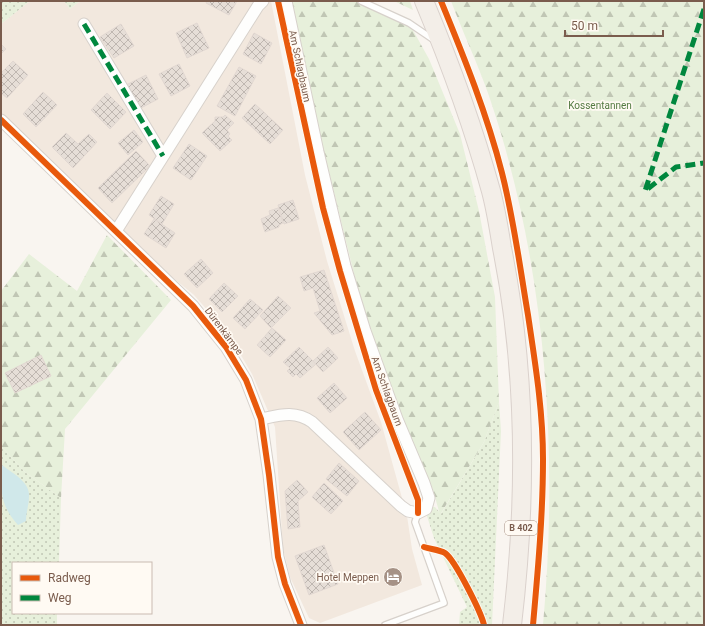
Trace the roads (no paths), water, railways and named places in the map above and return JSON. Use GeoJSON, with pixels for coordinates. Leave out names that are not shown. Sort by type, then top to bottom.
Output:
{"type":"FeatureCollection","features":[{"type":"Feature","properties":{"kind":"main road","name":"B 402"},"geometry":{"type":"LineString","coordinates":[[424,1],[443,46],[473,130],[492,193],[508,274],[519,358],[522,407],[522,509],[512,625]]}},
{"type":"Feature","properties":{"kind":"street"},"geometry":{"type":"LineString","coordinates":[[116,231],[258,6],[263,1]]}},
{"type":"Feature","properties":{"kind":"street","name":"Am Schlagbaum"},"geometry":{"type":"LineString","coordinates":[[286,1],[318,152],[345,266],[365,331],[396,419],[429,498],[426,509],[418,513]]}},
{"type":"Feature","properties":{"kind":"street"},"geometry":{"type":"LineString","coordinates":[[84,24],[163,156]]}},
{"type":"Feature","properties":{"kind":"street","name":"Dürenkämpe"},"geometry":{"type":"LineString","coordinates":[[1,120],[192,306],[226,347],[246,380],[261,419],[278,557],[285,584],[301,625]]}},
{"type":"Feature","properties":{"kind":"street"},"geometry":{"type":"LineString","coordinates":[[261,419],[291,413],[303,416],[312,422],[401,506],[418,513]]}},
{"type":"Feature","properties":{"kind":"lane"},"geometry":{"type":"LineString","coordinates":[[361,1],[409,23],[443,46]]}},
{"type":"Feature","properties":{"kind":"lane"},"geometry":{"type":"LineString","coordinates":[[385,625],[444,603],[415,522],[418,513]]}},
{"type":"Feature","properties":{"kind":"water"},"geometry":{"type":"Polygon","coordinates":[[[1,464],[23,482],[28,491],[29,499],[26,521],[18,525],[8,511],[3,498],[1,464]]]}},
{"type":"Feature","properties":{"kind":"place","name":"Hotel Meppen"},"geometry":{"type":"Point","coordinates":[393,577]}},
{"type":"Feature","properties":{"kind":"park label","name":"Kossentannen"},"geometry":{"type":"Point","coordinates":[600,105]}}]}
